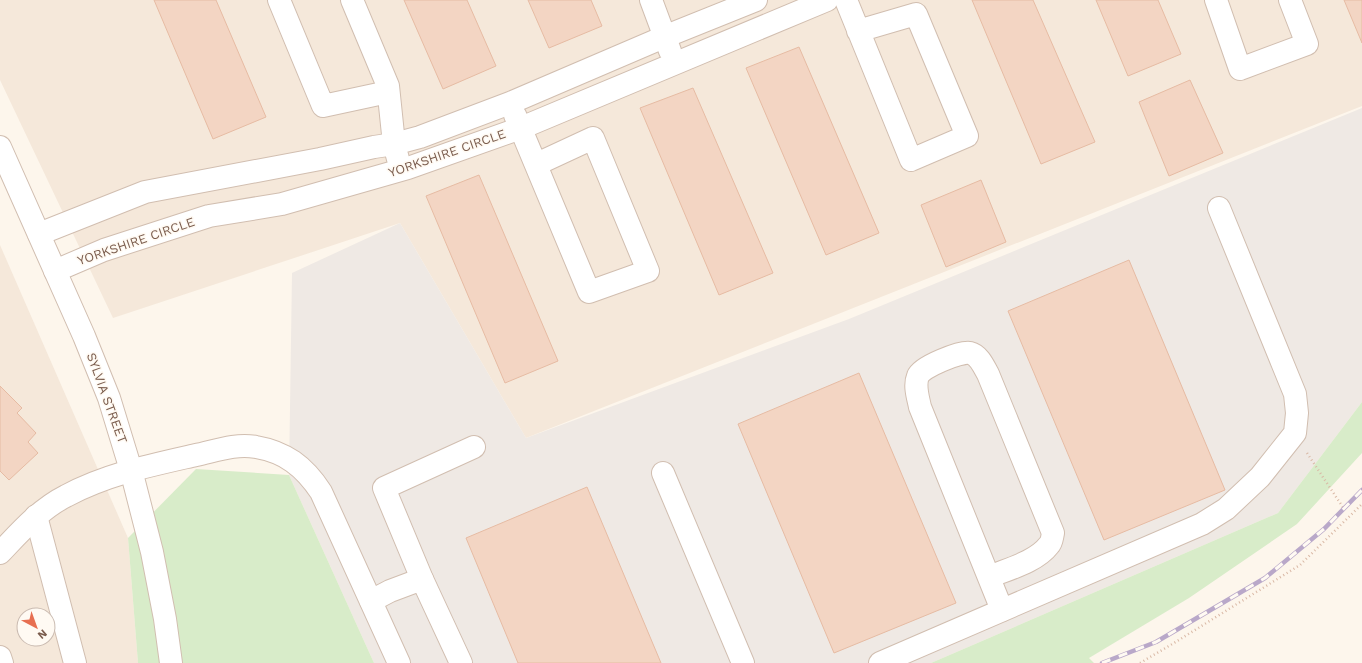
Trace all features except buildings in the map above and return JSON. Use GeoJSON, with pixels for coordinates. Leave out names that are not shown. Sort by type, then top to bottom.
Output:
{"type":"FeatureCollection","features":[{"type":"Feature","properties":{"kind":"street"},"geometry":{"type":"LineString","coordinates":[[279,0],[324,106],[388,92]]}},
{"type":"Feature","properties":{"kind":"street"},"geometry":{"type":"LineString","coordinates":[[352,0],[388,86],[394,144],[400,170]]}},
{"type":"Feature","properties":{"kind":"street"},"geometry":{"type":"LineString","coordinates":[[651,0],[674,63]]}},
{"type":"Feature","properties":{"kind":"street","name":"YORKSHIRE CIRCLE"},"geometry":{"type":"LineString","coordinates":[[39,234],[145,192],[320,159],[394,144],[420,137],[510,103],[664,37],[756,0]]}},
{"type":"Feature","properties":{"kind":"street","name":"YORKSHIRE CIRCLE"},"geometry":{"type":"LineString","coordinates":[[55,271],[104,250],[209,216],[282,204],[400,170],[521,128],[827,0]]}},
{"type":"Feature","properties":{"kind":"street"},"geometry":{"type":"LineString","coordinates":[[846,0],[858,31],[911,160],[967,136],[916,14],[858,31]]}},
{"type":"Feature","properties":{"kind":"street"},"geometry":{"type":"LineString","coordinates":[[1216,0],[1240,69],[1307,44],[1290,0]]}},
{"type":"Feature","properties":{"kind":"street"},"geometry":{"type":"LineString","coordinates":[[510,103],[537,164],[589,292],[648,271],[593,138],[537,164]]}},
{"type":"Feature","properties":{"kind":"street","name":"SYLVIA STREET"},"geometry":{"type":"LineString","coordinates":[[0,147],[109,398],[131,470],[152,552],[165,619],[171,663]]}},
{"type":"Feature","properties":{"kind":"street"},"geometry":{"type":"LineString","coordinates":[[880,663],[1202,524],[1226,510],[1260,478],[1295,433],[1297,413],[1295,394],[1219,208]]}},
{"type":"Feature","properties":{"kind":"street"},"geometry":{"type":"LineString","coordinates":[[989,577],[1032,559],[1051,543],[1053,533],[988,374],[978,358],[971,353],[962,353],[925,368],[918,376],[916,389],[920,407],[1002,610]]}},
{"type":"Feature","properties":{"kind":"street"},"geometry":{"type":"LineString","coordinates":[[2,546],[36,516],[66,496],[92,484],[131,470],[234,446],[254,446],[278,453],[296,463],[312,479],[321,492],[399,663]]}},
{"type":"Feature","properties":{"kind":"street"},"geometry":{"type":"LineString","coordinates":[[461,663],[422,579],[384,488],[474,447]]}},
{"type":"Feature","properties":{"kind":"street"},"geometry":{"type":"LineString","coordinates":[[663,473],[743,663]]}},
{"type":"Feature","properties":{"kind":"street"},"geometry":{"type":"LineString","coordinates":[[36,516],[75,663]]}},
{"type":"Feature","properties":{"kind":"street"},"geometry":{"type":"LineString","coordinates":[[371,601],[390,591],[422,579]]}},
{"type":"Feature","properties":{"kind":"street"},"geometry":{"type":"LineString","coordinates":[[0,657],[2,663]]}},
{"type":"Feature","properties":{"kind":"path"},"geometry":{"type":"LineString","coordinates":[[1295,433],[1344,509]]}},
{"type":"Feature","properties":{"kind":"path"},"geometry":{"type":"LineString","coordinates":[[1140,663],[1174,644],[1300,565],[1362,504]]}},
{"type":"Feature","properties":{"kind":"shaded area"},"geometry":{"type":"Polygon","coordinates":[[[0,0],[1362,0],[1362,106],[526,438],[400,223],[113,318],[0,80],[0,0]]]}},
{"type":"Feature","properties":{"kind":"shaded area"},"geometry":{"type":"Polygon","coordinates":[[[1362,108],[1362,402],[1278,513],[931,663],[374,663],[289,475],[292,273],[400,223],[526,438],[849,319],[1362,108]]]}},
{"type":"Feature","properties":{"kind":"shaded area"},"geometry":{"type":"Polygon","coordinates":[[[0,245],[128,538],[138,663],[0,663],[0,245]]]}},
{"type":"Feature","properties":{"kind":"green space"},"geometry":{"type":"Polygon","coordinates":[[[1362,402],[1362,453],[1297,524],[1189,598],[1089,658],[1094,663],[931,663],[1278,513],[1362,402]]]}},
{"type":"Feature","properties":{"kind":"green space"},"geometry":{"type":"Polygon","coordinates":[[[196,469],[289,475],[374,663],[138,663],[128,538],[196,469]]]}},
{"type":"Feature","properties":{"kind":"railway"},"geometry":{"type":"LineString","coordinates":[[1102,663],[1156,642],[1265,578],[1324,529],[1362,490]]}}]}
